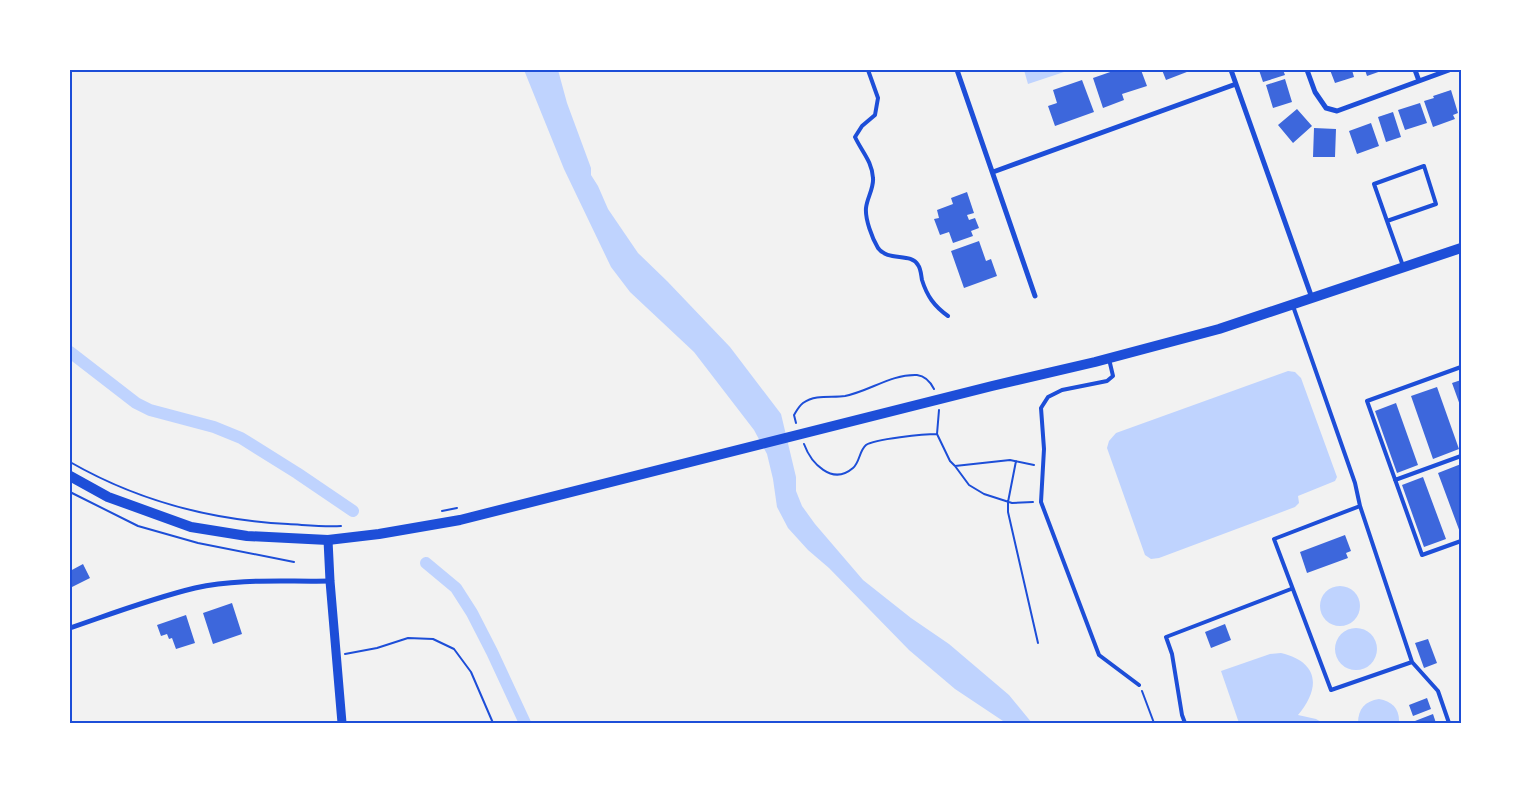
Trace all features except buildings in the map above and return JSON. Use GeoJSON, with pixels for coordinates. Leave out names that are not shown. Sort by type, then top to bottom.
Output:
{"type":"FeatureCollection","features":[{"type":"Feature","properties":{"kind":"main road"},"geometry":{"type":"LineString","coordinates":[[70,476],[108,497],[191,527],[247,536],[328,540],[380,534],[460,520],[1219,329],[1293,306],[1461,248]]}},
{"type":"Feature","properties":{"kind":"street"},"geometry":{"type":"LineString","coordinates":[[957,70],[1035,296]]}},
{"type":"Feature","properties":{"kind":"street"},"geometry":{"type":"LineString","coordinates":[[1231,70],[1312,299]]}},
{"type":"Feature","properties":{"kind":"street"},"geometry":{"type":"LineString","coordinates":[[1307,70],[1315,92],[1326,108],[1337,111],[1449,70]]}},
{"type":"Feature","properties":{"kind":"street"},"geometry":{"type":"LineString","coordinates":[[1415,70],[1419,81]]}},
{"type":"Feature","properties":{"kind":"street"},"geometry":{"type":"LineString","coordinates":[[993,172],[1236,84]]}},
{"type":"Feature","properties":{"kind":"street"},"geometry":{"type":"LineString","coordinates":[[328,540],[342,723]]}},
{"type":"Feature","properties":{"kind":"street"},"geometry":{"type":"LineString","coordinates":[[70,628],[196,588],[238,582],[330,581]]}},
{"type":"Feature","properties":{"kind":"lane"},"geometry":{"type":"LineString","coordinates":[[868,70],[878,98],[875,115],[862,126],[855,137],[860,148],[871,163],[874,181],[866,209],[870,228],[879,249],[892,257],[912,259],[918,264],[926,292],[938,308],[948,316]]}},
{"type":"Feature","properties":{"kind":"lane"},"geometry":{"type":"LineString","coordinates":[[1387,221],[1436,204],[1424,166],[1374,184],[1403,268]]}},
{"type":"Feature","properties":{"kind":"lane"},"geometry":{"type":"LineString","coordinates":[[1293,306],[1355,483],[1360,506],[1412,662],[1438,691],[1449,723]]}},
{"type":"Feature","properties":{"kind":"lane"},"geometry":{"type":"LineString","coordinates":[[1109,358],[1113,376],[1107,381],[1062,390],[1048,397],[1041,408],[1044,449],[1041,502],[1099,655],[1139,684]]}},
{"type":"Feature","properties":{"kind":"lane"},"geometry":{"type":"LineString","coordinates":[[1461,367],[1367,401],[1422,555],[1461,541]]}},
{"type":"Feature","properties":{"kind":"lane"},"geometry":{"type":"LineString","coordinates":[[1395,480],[1461,456]]}},
{"type":"Feature","properties":{"kind":"lane"},"geometry":{"type":"LineString","coordinates":[[1360,506],[1274,539],[1291,589],[1331,690],[1412,662]]}},
{"type":"Feature","properties":{"kind":"lane"},"geometry":{"type":"LineString","coordinates":[[1185,723],[1172,654],[1166,637],[1291,589]]}},
{"type":"Feature","properties":{"kind":"path"},"geometry":{"type":"LineString","coordinates":[[938,434],[950,461],[969,485],[984,494],[1008,502],[1041,502]]}},
{"type":"Feature","properties":{"kind":"path"},"geometry":{"type":"LineString","coordinates":[[1016,461],[1008,502],[1008,512],[1038,642]]}},
{"type":"Feature","properties":{"kind":"path"},"geometry":{"type":"LineString","coordinates":[[955,466],[1016,461],[1043,466]]}},
{"type":"Feature","properties":{"kind":"path"},"geometry":{"type":"LineString","coordinates":[[70,462],[127,490],[210,516],[251,522],[328,527],[348,526]]}},
{"type":"Feature","properties":{"kind":"path"},"geometry":{"type":"LineString","coordinates":[[438,512],[457,508]]}},
{"type":"Feature","properties":{"kind":"path"},"geometry":{"type":"LineString","coordinates":[[336,655],[377,648],[408,638],[433,639],[454,649],[471,672],[493,723]]}},
{"type":"Feature","properties":{"kind":"path"},"geometry":{"type":"LineString","coordinates":[[1139,684],[1154,723]]}},
{"type":"Feature","properties":{"kind":"water"},"geometry":{"type":"Polygon","coordinates":[[[524,70],[558,70],[567,103],[591,168],[591,175],[608,209],[638,253],[730,347],[781,414],[796,477],[796,491],[802,506],[815,524],[863,580],[911,618],[949,644],[1009,695],[1032,723],[1006,723],[955,689],[909,650],[788,528],[777,507],[767,454],[754,430],[694,352],[630,292],[611,267],[564,169],[524,70]]]}},
{"type":"Feature","properties":{"kind":"water"},"geometry":{"type":"Polygon","coordinates":[[[1024,70],[1070,70],[1028,84],[1024,70]]]}},
{"type":"Feature","properties":{"kind":"water"},"geometry":{"type":"Polygon","coordinates":[[[1288,371],[1295,372],[1301,378],[1337,477],[1335,481],[1298,496],[1299,503],[1295,507],[1159,558],[1151,559],[1145,555],[1107,448],[1109,441],[1116,433],[1288,371]]]}},
{"type":"Feature","properties":{"kind":"water"},"geometry":{"type":"Polygon","coordinates":[[[1344,586],[1351,589],[1357,595],[1360,606],[1359,614],[1351,623],[1344,626],[1336,626],[1329,623],[1321,614],[1320,602],[1323,595],[1332,587],[1344,586]]]}},
{"type":"Feature","properties":{"kind":"water"},"geometry":{"type":"Polygon","coordinates":[[[1356,628],[1371,634],[1377,649],[1371,664],[1356,670],[1341,664],[1335,649],[1341,634],[1356,628]]]}},
{"type":"Feature","properties":{"kind":"water"},"geometry":{"type":"Polygon","coordinates":[[[1281,653],[1294,657],[1303,663],[1309,669],[1312,677],[1313,686],[1310,695],[1298,715],[1316,719],[1323,723],[1239,723],[1221,671],[1270,654],[1281,653]]]}},
{"type":"Feature","properties":{"kind":"water"},"geometry":{"type":"Polygon","coordinates":[[[1379,699],[1394,706],[1397,710],[1399,723],[1358,723],[1359,714],[1363,706],[1379,699]]]}},
{"type":"Feature","properties":{"kind":"waterway"},"geometry":{"type":"LineString","coordinates":[[70,352],[136,403],[150,410],[214,427],[241,438],[353,511]]}},
{"type":"Feature","properties":{"kind":"waterway"},"geometry":{"type":"LineString","coordinates":[[426,563],[456,588],[472,613],[525,723]]}}]}
